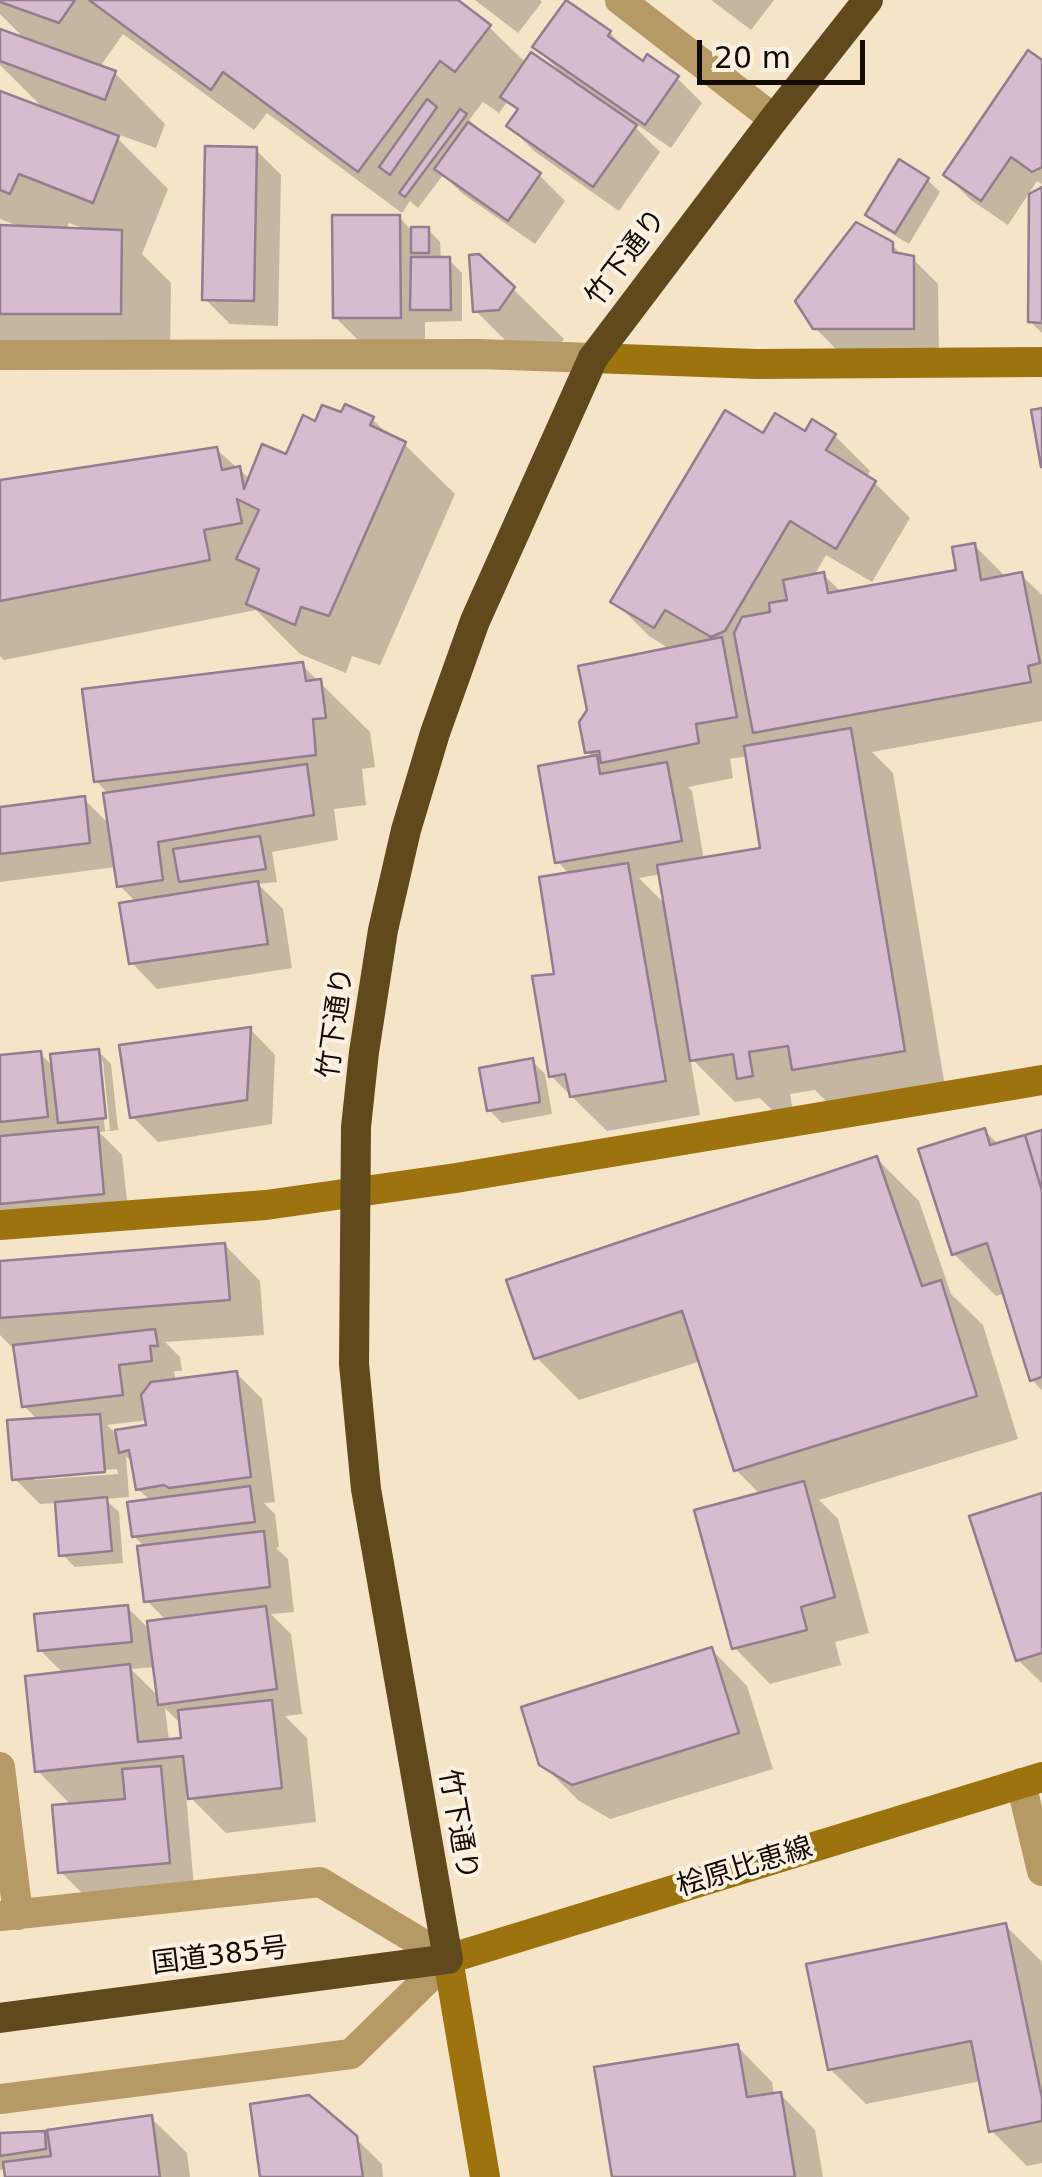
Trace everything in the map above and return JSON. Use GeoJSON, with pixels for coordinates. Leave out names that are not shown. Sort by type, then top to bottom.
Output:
{"type":"FeatureCollection","features":[{"type":"Feature","properties":{"kind":"highway","name":"竹下通り"},"geometry":{"type":"LineString","coordinates":[[448,1960],[366,1489],[354,1364],[356,1127],[382,930],[435,733],[475,621],[593,358],[868,0]]}},
{"type":"Feature","properties":{"kind":"highway","name":"国道385号"},"geometry":{"type":"LineString","coordinates":[[0,2018],[448,1960]]}},
{"type":"Feature","properties":{"kind":"street"},"geometry":{"type":"LineString","coordinates":[[620,0],[774,119]]}},
{"type":"Feature","properties":{"kind":"street"},"geometry":{"type":"LineString","coordinates":[[0,354],[480,354],[758,364],[1042,362]]}},
{"type":"Feature","properties":{"kind":"street"},"geometry":{"type":"LineString","coordinates":[[0,1225],[248,1206],[355,1192],[1042,1080]]}},
{"type":"Feature","properties":{"kind":"street"},"geometry":{"type":"LineString","coordinates":[[0,1766],[9,1916],[320,1882],[448,1960],[351,2054],[0,2099]]}},
{"type":"Feature","properties":{"kind":"street"},"geometry":{"type":"LineString","coordinates":[[1031,1780],[1042,1871]]}},
{"type":"Feature","properties":{"kind":"street","name":"桧原比恵線"},"geometry":{"type":"LineString","coordinates":[[448,1960],[1031,1780]]}},
{"type":"Feature","properties":{"kind":"street","name":"竹下通り"},"geometry":{"type":"LineString","coordinates":[[448,1960],[484,2177]]}},
{"type":"Feature","properties":{"kind":"building"},"geometry":{"type":"Polygon","coordinates":[[[0,0],[75,0],[59,23],[0,0]]]}},
{"type":"Feature","properties":{"kind":"building"},"geometry":{"type":"Polygon","coordinates":[[[89,0],[458,0],[491,25],[455,72],[440,61],[358,172],[223,72],[211,90],[89,0]]]}},
{"type":"Feature","properties":{"kind":"building"},"geometry":{"type":"Polygon","coordinates":[[[566,0],[611,31],[608,36],[643,61],[647,54],[679,76],[645,125],[532,47],[566,0]]]}},
{"type":"Feature","properties":{"kind":"building"},"geometry":{"type":"Polygon","coordinates":[[[0,29],[116,71],[105,100],[0,61],[0,29]]]}},
{"type":"Feature","properties":{"kind":"building"},"geometry":{"type":"Polygon","coordinates":[[[1028,50],[1042,60],[1042,167],[1032,172],[1011,157],[981,201],[943,175],[1028,50]]]}},
{"type":"Feature","properties":{"kind":"building"},"geometry":{"type":"Polygon","coordinates":[[[531,52],[637,125],[593,187],[506,126],[518,109],[500,97],[531,52]]]}},
{"type":"Feature","properties":{"kind":"building"},"geometry":{"type":"Polygon","coordinates":[[[0,91],[119,136],[93,203],[19,174],[10,194],[0,190],[0,91]]]}},
{"type":"Feature","properties":{"kind":"building"},"geometry":{"type":"Polygon","coordinates":[[[427,99],[437,107],[390,175],[379,167],[427,99]]]}},
{"type":"Feature","properties":{"kind":"building"},"geometry":{"type":"Polygon","coordinates":[[[460,109],[467,114],[405,197],[399,193],[460,109]]]}},
{"type":"Feature","properties":{"kind":"building"},"geometry":{"type":"Polygon","coordinates":[[[468,122],[541,173],[508,221],[434,169],[468,122]]]}},
{"type":"Feature","properties":{"kind":"building"},"geometry":{"type":"Polygon","coordinates":[[[205,146],[257,147],[254,301],[202,300],[205,146]]]}},
{"type":"Feature","properties":{"kind":"building"},"geometry":{"type":"Polygon","coordinates":[[[899,159],[929,178],[895,233],[865,215],[899,159]]]}},
{"type":"Feature","properties":{"kind":"building"},"geometry":{"type":"Polygon","coordinates":[[[1042,187],[1042,323],[1028,322],[1029,194],[1042,187]]]}},
{"type":"Feature","properties":{"kind":"building"},"geometry":{"type":"Polygon","coordinates":[[[332,215],[400,215],[401,318],[333,318],[332,215]]]}},
{"type":"Feature","properties":{"kind":"building"},"geometry":{"type":"Polygon","coordinates":[[[856,222],[893,242],[893,252],[914,256],[914,329],[813,329],[795,301],[856,222]]]}},
{"type":"Feature","properties":{"kind":"building"},"geometry":{"type":"Polygon","coordinates":[[[0,225],[122,230],[121,314],[0,314],[0,225]]]}},
{"type":"Feature","properties":{"kind":"building"},"geometry":{"type":"Polygon","coordinates":[[[411,227],[429,227],[429,253],[411,253],[411,227]]]}},
{"type":"Feature","properties":{"kind":"building"},"geometry":{"type":"Polygon","coordinates":[[[479,254],[515,287],[499,310],[473,312],[469,255],[479,254]]]}},
{"type":"Feature","properties":{"kind":"building"},"geometry":{"type":"Polygon","coordinates":[[[411,257],[450,257],[451,310],[410,310],[411,257]]]}},
{"type":"Feature","properties":{"kind":"building"},"geometry":{"type":"Polygon","coordinates":[[[345,404],[374,417],[370,425],[406,442],[329,616],[301,607],[295,625],[246,604],[259,569],[236,559],[259,510],[237,499],[242,523],[204,530],[210,560],[0,601],[0,480],[217,447],[222,470],[240,466],[244,489],[262,444],[286,454],[303,415],[315,421],[322,405],[341,412],[345,404]]]}},
{"type":"Feature","properties":{"kind":"building"},"geometry":{"type":"Polygon","coordinates":[[[1042,408],[1042,467],[1041,467],[1031,410],[1042,408]]]}},
{"type":"Feature","properties":{"kind":"building"},"geometry":{"type":"Polygon","coordinates":[[[725,410],[763,433],[775,413],[805,431],[812,419],[836,434],[826,450],[876,481],[836,549],[790,521],[725,631],[711,637],[665,610],[654,628],[610,602],[725,410]]]}},
{"type":"Feature","properties":{"kind":"building"},"geometry":{"type":"Polygon","coordinates":[[[975,543],[981,580],[1022,572],[1040,663],[1028,666],[1031,682],[753,733],[734,633],[742,617],[770,612],[769,603],[787,600],[783,580],[824,572],[828,593],[956,570],[952,547],[975,543]]]}},
{"type":"Feature","properties":{"kind":"building"},"geometry":{"type":"Polygon","coordinates":[[[722,637],[737,717],[696,724],[699,743],[601,763],[599,751],[585,753],[579,722],[587,710],[578,666],[722,637]]]}},
{"type":"Feature","properties":{"kind":"building"},"geometry":{"type":"Polygon","coordinates":[[[303,662],[306,681],[321,679],[326,718],[313,719],[316,755],[94,782],[82,689],[303,662]]]}},
{"type":"Feature","properties":{"kind":"building"},"geometry":{"type":"Polygon","coordinates":[[[851,728],[905,1051],[792,1070],[788,1046],[749,1052],[753,1076],[737,1079],[733,1054],[690,1061],[657,865],[760,848],[744,746],[851,728]]]}},
{"type":"Feature","properties":{"kind":"building"},"geometry":{"type":"Polygon","coordinates":[[[597,755],[600,774],[667,762],[682,841],[555,863],[538,766],[597,755]]]}},
{"type":"Feature","properties":{"kind":"building"},"geometry":{"type":"Polygon","coordinates":[[[307,764],[314,815],[158,842],[163,880],[117,887],[103,793],[307,764]]]}},
{"type":"Feature","properties":{"kind":"building"},"geometry":{"type":"Polygon","coordinates":[[[85,796],[90,843],[0,854],[0,807],[85,796]]]}},
{"type":"Feature","properties":{"kind":"building"},"geometry":{"type":"Polygon","coordinates":[[[260,836],[266,869],[179,882],[173,849],[260,836]]]}},
{"type":"Feature","properties":{"kind":"building"},"geometry":{"type":"Polygon","coordinates":[[[628,863],[666,1081],[570,1097],[565,1074],[549,1077],[532,976],[554,974],[539,877],[628,863]]]}},
{"type":"Feature","properties":{"kind":"building"},"geometry":{"type":"Polygon","coordinates":[[[258,881],[268,944],[129,964],[119,903],[258,881]]]}},
{"type":"Feature","properties":{"kind":"building"},"geometry":{"type":"Polygon","coordinates":[[[251,1027],[247,1100],[130,1118],[119,1045],[251,1027]]]}},
{"type":"Feature","properties":{"kind":"building"},"geometry":{"type":"Polygon","coordinates":[[[99,1049],[106,1118],[58,1123],[50,1054],[99,1049]]]}},
{"type":"Feature","properties":{"kind":"building"},"geometry":{"type":"Polygon","coordinates":[[[41,1051],[48,1117],[0,1122],[0,1055],[41,1051]]]}},
{"type":"Feature","properties":{"kind":"building"},"geometry":{"type":"Polygon","coordinates":[[[533,1058],[540,1102],[487,1111],[479,1068],[533,1058]]]}},
{"type":"Feature","properties":{"kind":"building"},"geometry":{"type":"Polygon","coordinates":[[[98,1127],[104,1194],[0,1204],[0,1136],[98,1127]]]}},
{"type":"Feature","properties":{"kind":"building"},"geometry":{"type":"Polygon","coordinates":[[[985,1128],[990,1145],[1025,1135],[1042,1191],[1042,1377],[1030,1381],[987,1243],[952,1255],[918,1149],[985,1128]]]}},
{"type":"Feature","properties":{"kind":"building"},"geometry":{"type":"Polygon","coordinates":[[[1042,1130],[1042,1191],[1025,1135],[1042,1130]]]}},
{"type":"Feature","properties":{"kind":"building"},"geometry":{"type":"Polygon","coordinates":[[[877,1156],[922,1286],[941,1280],[977,1396],[734,1471],[682,1311],[534,1359],[506,1280],[877,1156]]]}},
{"type":"Feature","properties":{"kind":"building"},"geometry":{"type":"Polygon","coordinates":[[[225,1243],[230,1300],[0,1318],[0,1261],[225,1243]]]}},
{"type":"Feature","properties":{"kind":"building"},"geometry":{"type":"Polygon","coordinates":[[[155,1329],[158,1346],[150,1346],[152,1361],[119,1365],[123,1395],[22,1407],[13,1345],[155,1329]]]}},
{"type":"Feature","properties":{"kind":"building"},"geometry":{"type":"Polygon","coordinates":[[[237,1371],[251,1477],[136,1490],[129,1450],[119,1453],[115,1430],[146,1425],[141,1395],[151,1382],[237,1371]]]}},
{"type":"Feature","properties":{"kind":"building"},"geometry":{"type":"Polygon","coordinates":[[[100,1414],[105,1472],[12,1480],[7,1420],[100,1414]]]}},
{"type":"Feature","properties":{"kind":"building"},"geometry":{"type":"Polygon","coordinates":[[[804,1481],[835,1597],[801,1607],[807,1630],[732,1649],[694,1510],[804,1481]]]}},
{"type":"Feature","properties":{"kind":"building"},"geometry":{"type":"Polygon","coordinates":[[[250,1486],[255,1522],[132,1537],[127,1502],[250,1486]]]}},
{"type":"Feature","properties":{"kind":"building"},"geometry":{"type":"Polygon","coordinates":[[[1042,1493],[1042,1653],[1016,1661],[969,1516],[1042,1493]]]}},
{"type":"Feature","properties":{"kind":"building"},"geometry":{"type":"Polygon","coordinates":[[[107,1497],[112,1551],[59,1556],[55,1502],[107,1497]]]}},
{"type":"Feature","properties":{"kind":"building"},"geometry":{"type":"Polygon","coordinates":[[[264,1531],[270,1587],[144,1602],[137,1546],[264,1531]]]}},
{"type":"Feature","properties":{"kind":"building"},"geometry":{"type":"Polygon","coordinates":[[[128,1605],[132,1642],[38,1651],[34,1614],[128,1605]]]}},
{"type":"Feature","properties":{"kind":"building"},"geometry":{"type":"Polygon","coordinates":[[[266,1606],[277,1689],[158,1705],[147,1621],[266,1606]]]}},
{"type":"Feature","properties":{"kind":"building"},"geometry":{"type":"Polygon","coordinates":[[[712,1647],[739,1733],[572,1785],[539,1765],[521,1707],[712,1647]]]}},
{"type":"Feature","properties":{"kind":"building"},"geometry":{"type":"Polygon","coordinates":[[[130,1664],[138,1742],[181,1738],[178,1710],[272,1700],[282,1788],[188,1799],[183,1756],[35,1772],[25,1676],[130,1664]]]}},
{"type":"Feature","properties":{"kind":"building"},"geometry":{"type":"Polygon","coordinates":[[[161,1766],[170,1863],[58,1873],[52,1805],[125,1799],[122,1769],[161,1766]]]}},
{"type":"Feature","properties":{"kind":"building"},"geometry":{"type":"Polygon","coordinates":[[[1006,1923],[1042,2098],[1042,2121],[989,2132],[971,2041],[828,2070],[806,1964],[1006,1923]]]}},
{"type":"Feature","properties":{"kind":"building"},"geometry":{"type":"Polygon","coordinates":[[[738,2044],[747,2097],[781,2092],[795,2177],[612,2177],[594,2067],[738,2044]]]}},
{"type":"Feature","properties":{"kind":"building"},"geometry":{"type":"Polygon","coordinates":[[[309,2095],[357,2136],[363,2177],[260,2177],[250,2104],[309,2095]]]}},
{"type":"Feature","properties":{"kind":"building"},"geometry":{"type":"Polygon","coordinates":[[[152,2115],[160,2177],[5,2177],[3,2162],[51,2156],[47,2130],[152,2115]]]}},
{"type":"Feature","properties":{"kind":"building"},"geometry":{"type":"Polygon","coordinates":[[[45,2131],[46,2149],[0,2156],[0,2133],[45,2131]]]}}]}
